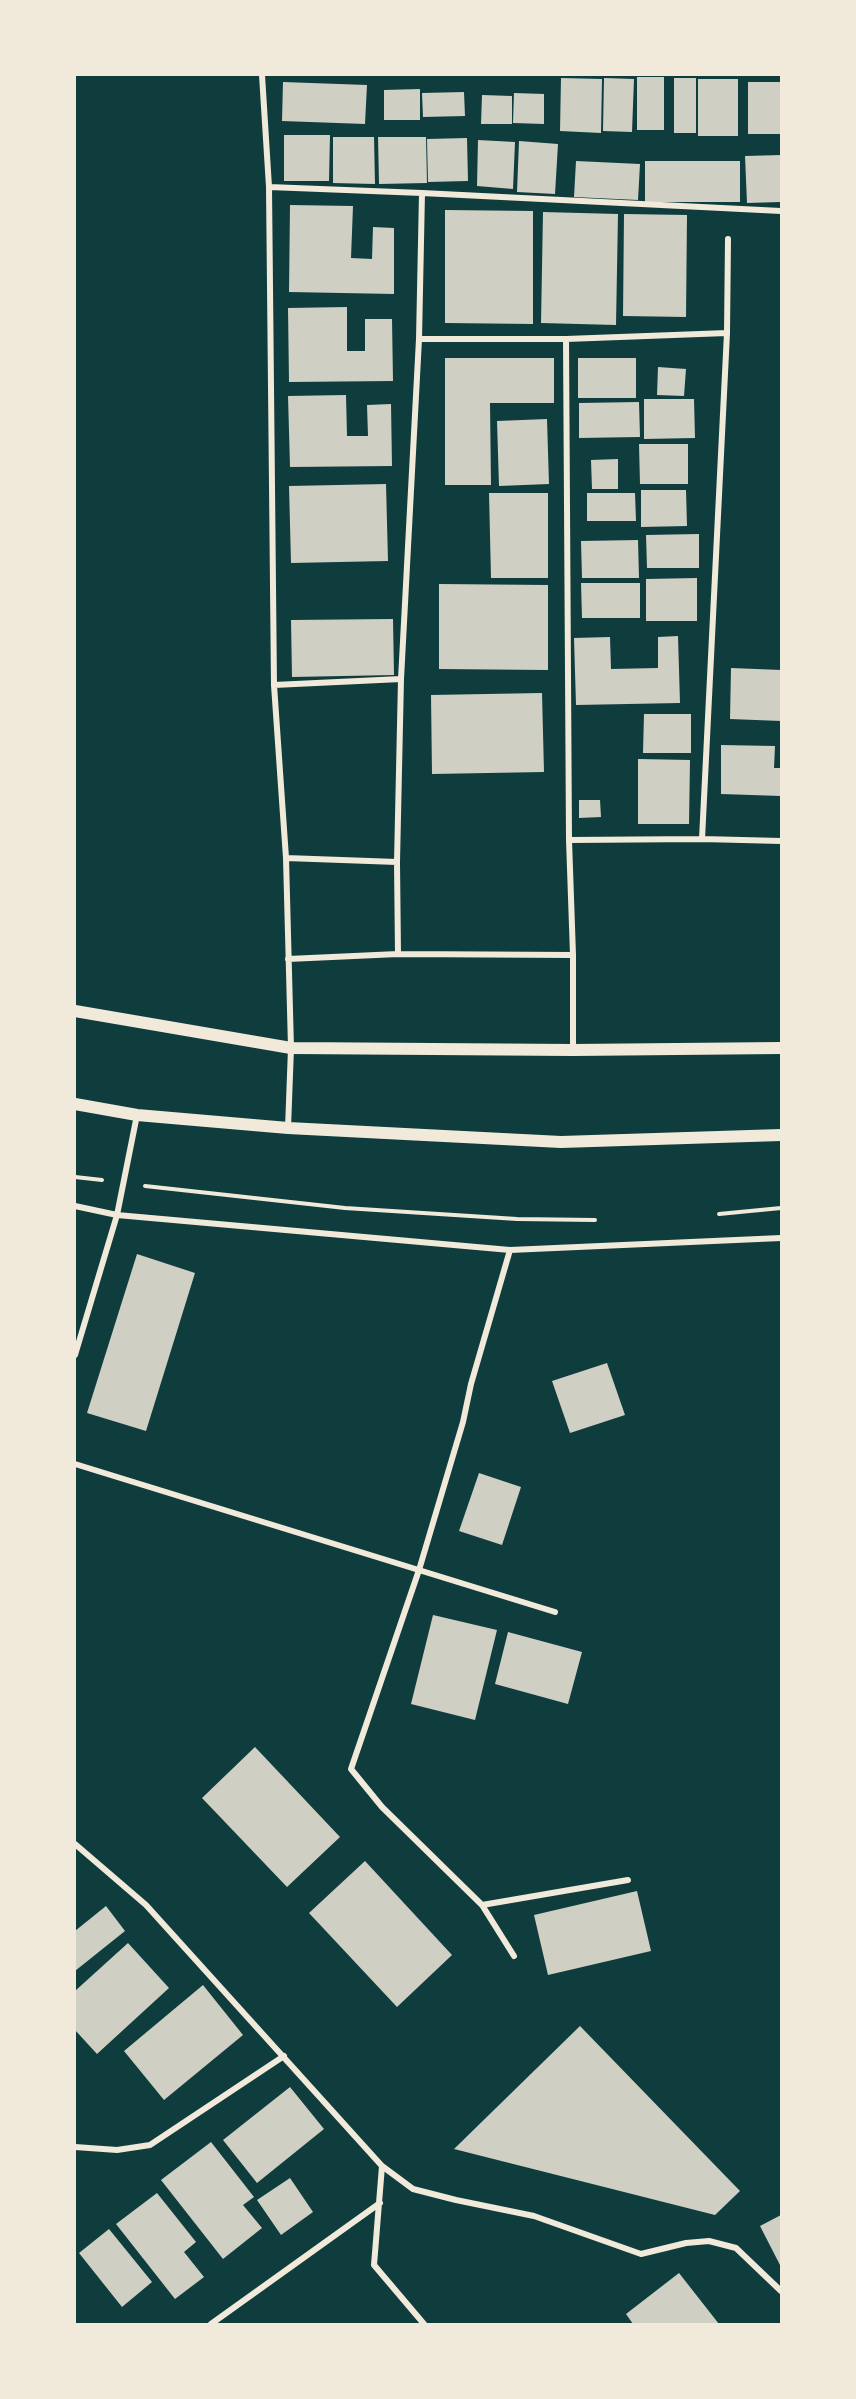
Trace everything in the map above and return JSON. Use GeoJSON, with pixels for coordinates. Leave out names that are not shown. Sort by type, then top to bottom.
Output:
{"type":"FeatureCollection","features":[{"type":"Feature","properties":{"kind":"main road"},"geometry":{"type":"LineString","coordinates":[[75,1011],[291,1048],[573,1050],[781,1048]]}},
{"type":"Feature","properties":{"kind":"main road"},"geometry":{"type":"LineString","coordinates":[[75,1104],[137,1115],[288,1128],[561,1142],[781,1135]]}},
{"type":"Feature","properties":{"kind":"street"},"geometry":{"type":"LineString","coordinates":[[261,75],[269,188],[274,685],[286,858],[291,1048],[288,1128]]}},
{"type":"Feature","properties":{"kind":"street"},"geometry":{"type":"LineString","coordinates":[[269,188],[422,193],[781,211]]}},
{"type":"Feature","properties":{"kind":"street"},"geometry":{"type":"LineString","coordinates":[[398,954],[397,862],[401,679],[419,339],[422,193]]}},
{"type":"Feature","properties":{"kind":"street"},"geometry":{"type":"LineString","coordinates":[[702,838],[727,333],[728,239]]}},
{"type":"Feature","properties":{"kind":"street"},"geometry":{"type":"LineString","coordinates":[[419,339],[566,339],[727,333]]}},
{"type":"Feature","properties":{"kind":"street"},"geometry":{"type":"LineString","coordinates":[[566,339],[569,840],[573,955],[573,1050]]}},
{"type":"Feature","properties":{"kind":"street"},"geometry":{"type":"LineString","coordinates":[[274,685],[401,679]]}},
{"type":"Feature","properties":{"kind":"street"},"geometry":{"type":"LineString","coordinates":[[569,840],[702,838],[781,841]]}},
{"type":"Feature","properties":{"kind":"street"},"geometry":{"type":"LineString","coordinates":[[286,858],[397,862]]}},
{"type":"Feature","properties":{"kind":"street"},"geometry":{"type":"LineString","coordinates":[[288,959],[398,954],[573,955]]}},
{"type":"Feature","properties":{"kind":"street"},"geometry":{"type":"LineString","coordinates":[[75,1355],[117,1215],[137,1115]]}},
{"type":"Feature","properties":{"kind":"street"},"geometry":{"type":"LineString","coordinates":[[75,1206],[117,1215],[510,1250],[781,1238]]}},
{"type":"Feature","properties":{"kind":"street"},"geometry":{"type":"LineString","coordinates":[[510,1250],[471,1384],[463,1422],[419,1570],[351,1769],[382,1807],[482,1905],[514,1956]]}},
{"type":"Feature","properties":{"kind":"street"},"geometry":{"type":"LineString","coordinates":[[75,1464],[555,1612]]}},
{"type":"Feature","properties":{"kind":"street"},"geometry":{"type":"LineString","coordinates":[[75,1844],[146,1905],[284,2056],[360,2144],[382,2166],[413,2189],[534,2216],[641,2254],[686,2243],[709,2241],[736,2248],[781,2292]]}},
{"type":"Feature","properties":{"kind":"street"},"geometry":{"type":"LineString","coordinates":[[482,1905],[628,1880]]}},
{"type":"Feature","properties":{"kind":"street"},"geometry":{"type":"LineString","coordinates":[[75,2146],[117,2150],[150,2145],[284,2056]]}},
{"type":"Feature","properties":{"kind":"street"},"geometry":{"type":"LineString","coordinates":[[382,2166],[374,2265],[424,2324]]}},
{"type":"Feature","properties":{"kind":"street"},"geometry":{"type":"LineString","coordinates":[[210,2324],[380,2203]]}},
{"type":"Feature","properties":{"kind":"path"},"geometry":{"type":"LineString","coordinates":[[75,1177],[345,1208],[517,1219],[600,1220]]}},
{"type":"Feature","properties":{"kind":"path"},"geometry":{"type":"LineString","coordinates":[[715,1215],[781,1208]]}},
{"type":"Feature","properties":{"kind":"building"},"geometry":{"type":"Polygon","coordinates":[[[637,77],[664,77],[664,130],[637,130],[637,77]]]}},
{"type":"Feature","properties":{"kind":"building"},"geometry":{"type":"Polygon","coordinates":[[[561,78],[602,79],[601,133],[560,131],[561,78]]]}},
{"type":"Feature","properties":{"kind":"building"},"geometry":{"type":"Polygon","coordinates":[[[604,78],[634,79],[632,132],[603,131],[604,78]]]}},
{"type":"Feature","properties":{"kind":"building"},"geometry":{"type":"Polygon","coordinates":[[[674,78],[696,78],[696,133],[674,133],[674,78]]]}},
{"type":"Feature","properties":{"kind":"building"},"geometry":{"type":"Polygon","coordinates":[[[698,79],[738,79],[738,136],[698,136],[698,79]]]}},
{"type":"Feature","properties":{"kind":"building"},"geometry":{"type":"Polygon","coordinates":[[[283,82],[367,85],[365,124],[282,121],[283,82]]]}},
{"type":"Feature","properties":{"kind":"building"},"geometry":{"type":"Polygon","coordinates":[[[748,82],[781,82],[781,134],[748,134],[748,82]]]}},
{"type":"Feature","properties":{"kind":"building"},"geometry":{"type":"Polygon","coordinates":[[[420,89],[420,120],[384,120],[384,90],[420,89]]]}},
{"type":"Feature","properties":{"kind":"building"},"geometry":{"type":"Polygon","coordinates":[[[464,92],[465,116],[423,117],[422,93],[464,92]]]}},
{"type":"Feature","properties":{"kind":"building"},"geometry":{"type":"Polygon","coordinates":[[[514,93],[544,94],[544,124],[513,123],[514,93]]]}},
{"type":"Feature","properties":{"kind":"building"},"geometry":{"type":"Polygon","coordinates":[[[482,95],[512,96],[512,124],[481,124],[482,95]]]}},
{"type":"Feature","properties":{"kind":"building"},"geometry":{"type":"Polygon","coordinates":[[[284,135],[330,135],[329,181],[284,181],[284,135]]]}},
{"type":"Feature","properties":{"kind":"building"},"geometry":{"type":"Polygon","coordinates":[[[333,137],[374,137],[375,184],[333,183],[333,137]]]}},
{"type":"Feature","properties":{"kind":"building"},"geometry":{"type":"Polygon","coordinates":[[[378,137],[426,137],[427,183],[379,184],[378,137]]]}},
{"type":"Feature","properties":{"kind":"building"},"geometry":{"type":"Polygon","coordinates":[[[467,138],[468,181],[428,182],[427,139],[467,138]]]}},
{"type":"Feature","properties":{"kind":"building"},"geometry":{"type":"Polygon","coordinates":[[[478,140],[515,142],[513,189],[477,186],[478,140]]]}},
{"type":"Feature","properties":{"kind":"building"},"geometry":{"type":"Polygon","coordinates":[[[519,141],[558,144],[555,194],[517,192],[519,141]]]}},
{"type":"Feature","properties":{"kind":"building"},"geometry":{"type":"Polygon","coordinates":[[[781,155],[781,202],[747,203],[745,156],[781,155]]]}},
{"type":"Feature","properties":{"kind":"building"},"geometry":{"type":"Polygon","coordinates":[[[576,161],[640,164],[638,200],[574,197],[576,161]]]}},
{"type":"Feature","properties":{"kind":"building"},"geometry":{"type":"Polygon","coordinates":[[[645,161],[740,161],[740,202],[645,202],[645,161]]]}},
{"type":"Feature","properties":{"kind":"building"},"geometry":{"type":"Polygon","coordinates":[[[290,205],[353,206],[351,258],[372,259],[373,227],[394,228],[394,294],[289,292],[290,205]]]}},
{"type":"Feature","properties":{"kind":"building"},"geometry":{"type":"Polygon","coordinates":[[[445,210],[533,211],[533,324],[445,323],[445,210]]]}},
{"type":"Feature","properties":{"kind":"building"},"geometry":{"type":"Polygon","coordinates":[[[543,212],[618,214],[616,325],[541,323],[543,212]]]}},
{"type":"Feature","properties":{"kind":"building"},"geometry":{"type":"Polygon","coordinates":[[[624,214],[687,215],[686,317],[623,316],[624,214]]]}},
{"type":"Feature","properties":{"kind":"building"},"geometry":{"type":"Polygon","coordinates":[[[347,307],[347,351],[365,351],[365,319],[392,319],[393,381],[289,382],[288,308],[347,307]]]}},
{"type":"Feature","properties":{"kind":"building"},"geometry":{"type":"Polygon","coordinates":[[[445,358],[554,358],[554,403],[490,403],[491,485],[445,485],[445,358]]]}},
{"type":"Feature","properties":{"kind":"building"},"geometry":{"type":"Polygon","coordinates":[[[578,358],[636,358],[636,398],[578,398],[578,358]]]}},
{"type":"Feature","properties":{"kind":"building"},"geometry":{"type":"Polygon","coordinates":[[[658,367],[686,369],[684,396],[657,395],[658,367]]]}},
{"type":"Feature","properties":{"kind":"building"},"geometry":{"type":"Polygon","coordinates":[[[346,395],[347,436],[368,436],[367,405],[391,404],[392,466],[290,467],[288,396],[346,395]]]}},
{"type":"Feature","properties":{"kind":"building"},"geometry":{"type":"Polygon","coordinates":[[[644,399],[694,399],[695,438],[644,439],[644,399]]]}},
{"type":"Feature","properties":{"kind":"building"},"geometry":{"type":"Polygon","coordinates":[[[639,402],[640,437],[579,438],[579,403],[639,402]]]}},
{"type":"Feature","properties":{"kind":"building"},"geometry":{"type":"Polygon","coordinates":[[[547,419],[549,484],[499,486],[497,421],[547,419]]]}},
{"type":"Feature","properties":{"kind":"building"},"geometry":{"type":"Polygon","coordinates":[[[639,444],[688,444],[688,484],[640,484],[639,444]]]}},
{"type":"Feature","properties":{"kind":"building"},"geometry":{"type":"Polygon","coordinates":[[[618,459],[618,489],[592,489],[591,460],[618,459]]]}},
{"type":"Feature","properties":{"kind":"building"},"geometry":{"type":"Polygon","coordinates":[[[386,484],[388,561],[291,563],[289,486],[386,484]]]}},
{"type":"Feature","properties":{"kind":"building"},"geometry":{"type":"Polygon","coordinates":[[[641,490],[686,490],[687,526],[641,527],[641,490]]]}},
{"type":"Feature","properties":{"kind":"building"},"geometry":{"type":"Polygon","coordinates":[[[489,493],[548,493],[548,578],[491,578],[489,493]]]}},
{"type":"Feature","properties":{"kind":"building"},"geometry":{"type":"Polygon","coordinates":[[[587,493],[635,493],[636,521],[587,521],[587,493]]]}},
{"type":"Feature","properties":{"kind":"building"},"geometry":{"type":"Polygon","coordinates":[[[699,534],[699,568],[647,568],[646,535],[699,534]]]}},
{"type":"Feature","properties":{"kind":"building"},"geometry":{"type":"Polygon","coordinates":[[[638,540],[639,578],[582,578],[581,541],[638,540]]]}},
{"type":"Feature","properties":{"kind":"building"},"geometry":{"type":"Polygon","coordinates":[[[697,578],[697,621],[646,621],[646,579],[697,578]]]}},
{"type":"Feature","properties":{"kind":"building"},"geometry":{"type":"Polygon","coordinates":[[[581,583],[640,583],[640,618],[582,618],[581,583]]]}},
{"type":"Feature","properties":{"kind":"building"},"geometry":{"type":"Polygon","coordinates":[[[439,584],[548,585],[548,670],[439,669],[439,584]]]}},
{"type":"Feature","properties":{"kind":"building"},"geometry":{"type":"Polygon","coordinates":[[[393,619],[394,675],[292,677],[291,620],[393,619]]]}},
{"type":"Feature","properties":{"kind":"building"},"geometry":{"type":"Polygon","coordinates":[[[678,636],[680,703],[576,705],[574,638],[610,637],[611,669],[658,668],[658,637],[678,636]]]}},
{"type":"Feature","properties":{"kind":"building"},"geometry":{"type":"Polygon","coordinates":[[[731,668],[781,670],[781,721],[730,719],[731,668]]]}},
{"type":"Feature","properties":{"kind":"building"},"geometry":{"type":"Polygon","coordinates":[[[542,693],[544,772],[432,774],[431,695],[542,693]]]}},
{"type":"Feature","properties":{"kind":"building"},"geometry":{"type":"Polygon","coordinates":[[[644,714],[691,714],[691,753],[643,753],[644,714]]]}},
{"type":"Feature","properties":{"kind":"building"},"geometry":{"type":"Polygon","coordinates":[[[721,745],[775,746],[774,768],[781,768],[781,796],[721,794],[721,745]]]}},
{"type":"Feature","properties":{"kind":"building"},"geometry":{"type":"Polygon","coordinates":[[[638,759],[690,760],[689,824],[638,824],[638,759]]]}},
{"type":"Feature","properties":{"kind":"building"},"geometry":{"type":"Polygon","coordinates":[[[579,800],[600,800],[601,817],[579,818],[579,800]]]}},
{"type":"Feature","properties":{"kind":"building"},"geometry":{"type":"Polygon","coordinates":[[[137,1254],[195,1273],[146,1431],[87,1413],[137,1254]]]}},
{"type":"Feature","properties":{"kind":"building"},"geometry":{"type":"Polygon","coordinates":[[[607,1363],[625,1415],[570,1433],[552,1381],[607,1363]]]}},
{"type":"Feature","properties":{"kind":"building"},"geometry":{"type":"Polygon","coordinates":[[[479,1473],[521,1487],[502,1545],[459,1531],[479,1473]]]}},
{"type":"Feature","properties":{"kind":"building"},"geometry":{"type":"Polygon","coordinates":[[[433,1615],[497,1630],[475,1720],[411,1704],[433,1615]]]}},
{"type":"Feature","properties":{"kind":"building"},"geometry":{"type":"Polygon","coordinates":[[[508,1632],[582,1652],[568,1704],[495,1684],[508,1632]]]}},
{"type":"Feature","properties":{"kind":"building"},"geometry":{"type":"Polygon","coordinates":[[[255,1747],[340,1837],[287,1887],[202,1798],[255,1747]]]}},
{"type":"Feature","properties":{"kind":"building"},"geometry":{"type":"Polygon","coordinates":[[[365,1861],[452,1955],[397,2007],[309,1913],[365,1861]]]}},
{"type":"Feature","properties":{"kind":"building"},"geometry":{"type":"Polygon","coordinates":[[[637,1891],[651,1951],[548,1975],[534,1915],[637,1891]]]}},
{"type":"Feature","properties":{"kind":"building"},"geometry":{"type":"Polygon","coordinates":[[[106,1906],[125,1931],[75,1971],[75,1931],[106,1906]]]}},
{"type":"Feature","properties":{"kind":"building"},"geometry":{"type":"Polygon","coordinates":[[[128,1943],[169,1988],[97,2054],[75,2030],[75,1991],[128,1943]]]}},
{"type":"Feature","properties":{"kind":"building"},"geometry":{"type":"Polygon","coordinates":[[[203,1985],[243,2035],[164,2100],[124,2051],[203,1985]]]}},
{"type":"Feature","properties":{"kind":"building"},"geometry":{"type":"Polygon","coordinates":[[[580,2026],[740,2191],[715,2215],[454,2149],[580,2026]]]}},
{"type":"Feature","properties":{"kind":"building"},"geometry":{"type":"Polygon","coordinates":[[[290,2087],[324,2129],[257,2183],[223,2140],[290,2087]]]}},
{"type":"Feature","properties":{"kind":"building"},"geometry":{"type":"Polygon","coordinates":[[[211,2142],[254,2197],[243,2205],[262,2228],[223,2259],[161,2180],[211,2142]]]}},
{"type":"Feature","properties":{"kind":"building"},"geometry":{"type":"Polygon","coordinates":[[[290,2178],[313,2212],[281,2235],[257,2200],[290,2178]]]}},
{"type":"Feature","properties":{"kind":"building"},"geometry":{"type":"Polygon","coordinates":[[[157,2193],[196,2242],[184,2252],[204,2277],[175,2299],[116,2224],[157,2193]]]}},
{"type":"Feature","properties":{"kind":"building"},"geometry":{"type":"Polygon","coordinates":[[[781,2215],[781,2267],[760,2226],[781,2215]]]}},
{"type":"Feature","properties":{"kind":"building"},"geometry":{"type":"Polygon","coordinates":[[[109,2229],[152,2282],[122,2307],[79,2253],[109,2229]]]}},
{"type":"Feature","properties":{"kind":"building"},"geometry":{"type":"Polygon","coordinates":[[[679,2273],[719,2324],[633,2324],[626,2314],[679,2273]]]}}]}
